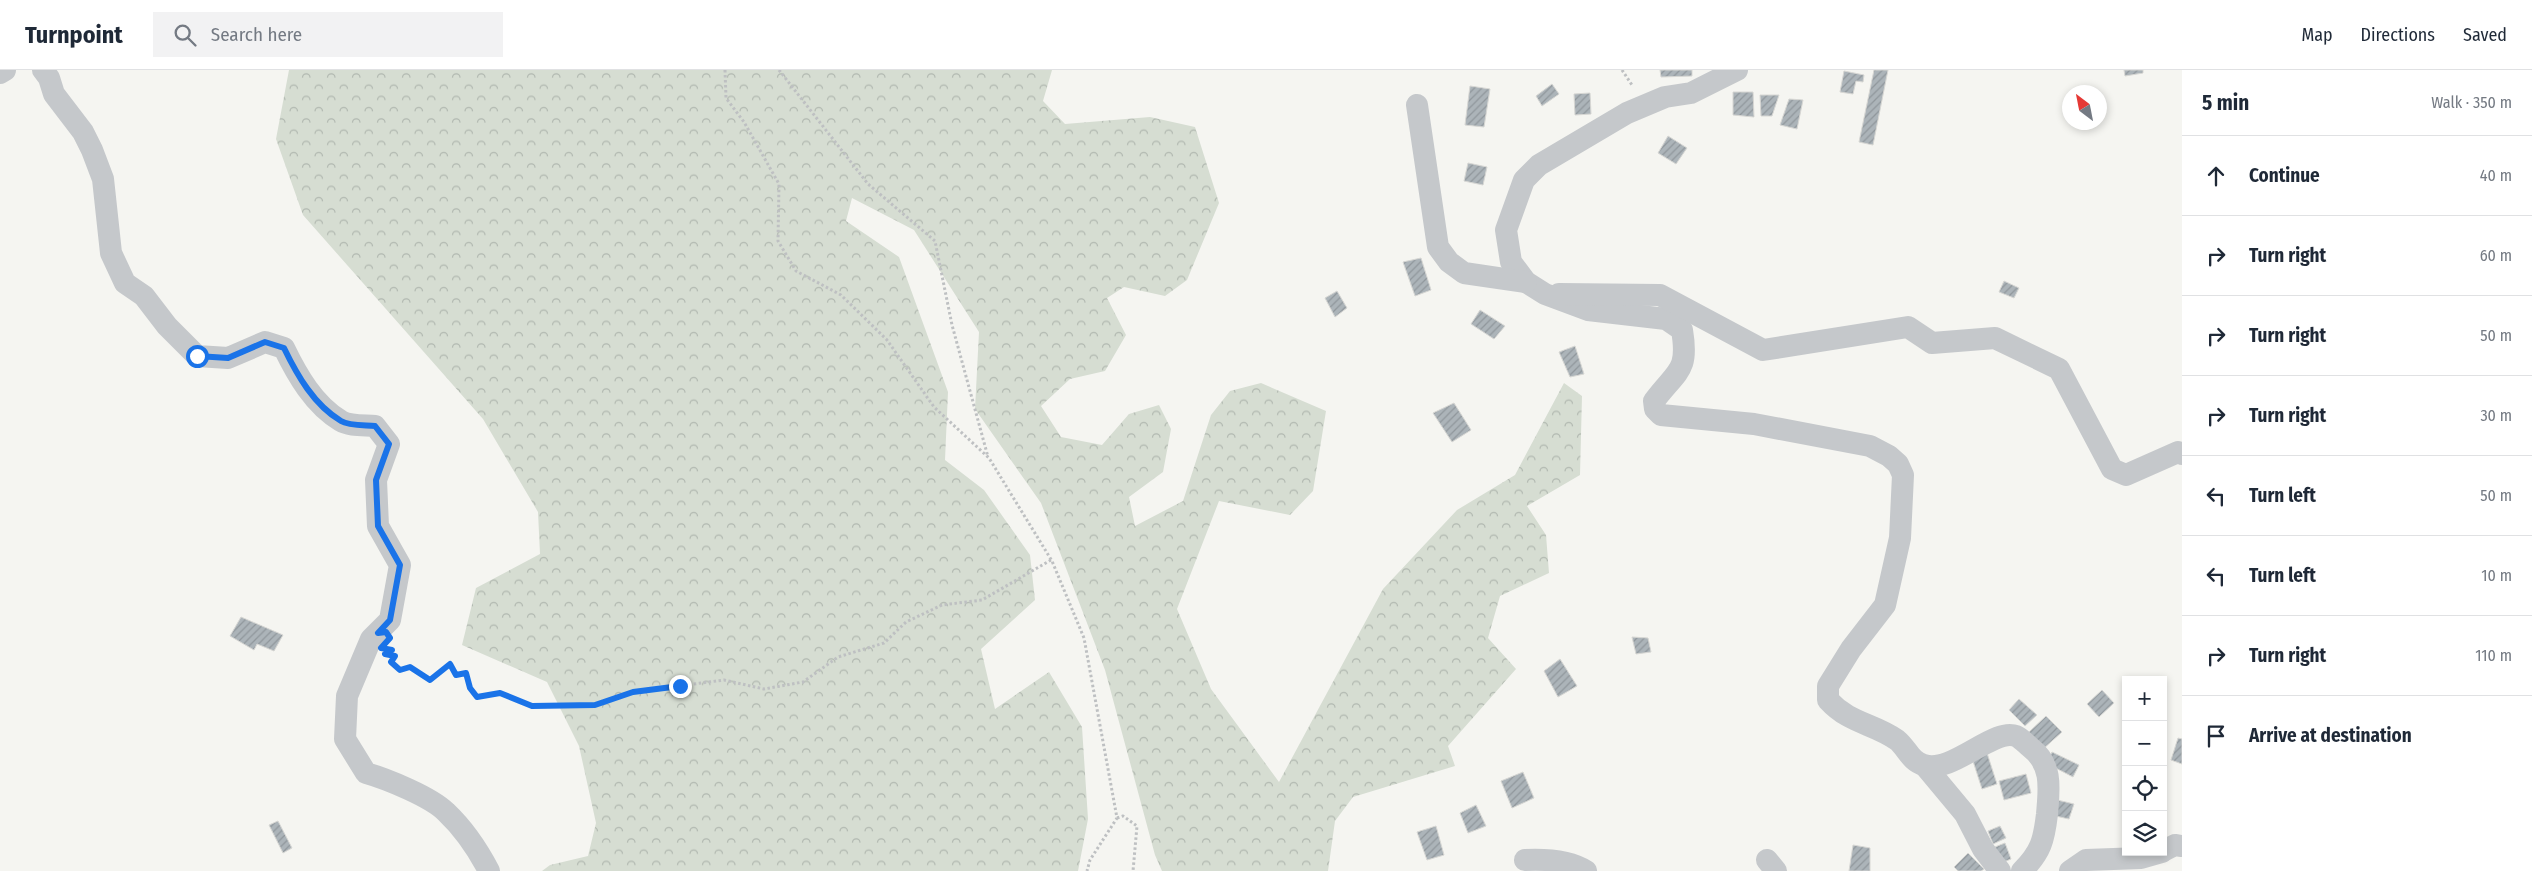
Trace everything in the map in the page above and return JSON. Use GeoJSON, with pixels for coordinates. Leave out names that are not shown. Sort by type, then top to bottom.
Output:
{"type":"FeatureCollection","features":[{"type":"Feature","properties":{"kind":"street"},"geometry":{"type":"LineString","coordinates":[[0,73],[4,70]]}},
{"type":"Feature","properties":{"kind":"street"},"geometry":{"type":"LineString","coordinates":[[43,70],[49,78],[54,94],[82,132],[92,150],[103,179],[111,253],[125,283],[144,296],[167,326],[197,356],[228,358],[265,342],[284,348],[297,374],[317,400],[342,422],[375,426],[389,444],[376,480],[378,526],[400,565],[390,620],[371,639],[347,696],[345,739],[366,773],[393,781],[445,810],[478,849],[489,871]]}},
{"type":"Feature","properties":{"kind":"street"},"geometry":{"type":"LineString","coordinates":[[1737,70],[1691,93],[1665,97],[1627,113],[1539,165],[1524,180],[1506,230],[1511,262],[1526,282],[1545,294],[1588,310],[1666,319],[1682,330],[1686,349],[1682,369],[1654,401],[1655,409],[1661,415],[1754,424],[1870,446],[1889,456],[1898,464],[1903,475],[1900,538],[1886,605],[1851,649],[1828,686],[1828,700],[1848,718],[1898,740],[1911,758],[1925,766],[1965,814],[1983,849],[2000,871]]}},
{"type":"Feature","properties":{"kind":"street"},"geometry":{"type":"LineString","coordinates":[[1417,106],[1438,247],[1448,262],[1464,273],[1526,282]]}},
{"type":"Feature","properties":{"kind":"street"},"geometry":{"type":"LineString","coordinates":[[1545,294],[1660,295],[1763,350],[1908,328],[1932,343],[1995,338],[2059,369],[2112,469],[2126,475],[2178,452],[2182,454]]}},
{"type":"Feature","properties":{"kind":"street"},"geometry":{"type":"LineString","coordinates":[[1925,766],[1950,763],[2004,735],[2016,736],[2035,751],[2045,766],[2050,782],[2044,839],[2033,860],[2022,871]]}},
{"type":"Feature","properties":{"kind":"street"},"geometry":{"type":"LineString","coordinates":[[2167,849],[2175,845],[2182,846]]}},
{"type":"Feature","properties":{"kind":"street"},"geometry":{"type":"LineString","coordinates":[[2070,871],[2086,860],[2141,858],[2148,856]]}},
{"type":"Feature","properties":{"kind":"street"},"geometry":{"type":"LineString","coordinates":[[1525,860],[1545,859],[1577,865],[1586,871]]}},
{"type":"Feature","properties":{"kind":"path"},"geometry":{"type":"LineString","coordinates":[[725,70],[726,98],[744,122],[779,184],[778,241],[796,271],[841,295],[887,340],[934,407],[989,458]]}},
{"type":"Feature","properties":{"kind":"path"},"geometry":{"type":"LineString","coordinates":[[779,70],[868,184],[935,241],[952,325],[989,458],[1051,560],[1084,638],[1117,818]]}},
{"type":"Feature","properties":{"kind":"path"},"geometry":{"type":"LineString","coordinates":[[1622,70],[1632,85]]}},
{"type":"Feature","properties":{"kind":"path"},"geometry":{"type":"LineString","coordinates":[[378,633],[386,632],[390,638],[381,648],[392,650],[385,654],[395,656],[391,662],[400,670],[410,667],[430,680],[450,664],[456,675],[466,673],[470,688],[477,697],[500,693],[532,706],[595,705],[633,692],[724,680],[764,689],[803,682],[838,657],[884,644],[906,622],[942,605],[982,600],[1051,560]]}},
{"type":"Feature","properties":{"kind":"path"},"geometry":{"type":"LineString","coordinates":[[1087,871],[1090,860],[1117,818],[1123,816],[1138,826],[1133,871]]}},
{"type":"Feature","properties":{"kind":"green space"},"geometry":{"type":"Polygon","coordinates":[[[289,70],[1052,70],[1043,101],[1065,124],[1150,117],[1195,127],[1219,203],[1187,280],[1165,296],[1124,287],[1107,298],[1126,335],[1105,371],[1070,379],[1041,406],[1061,437],[1102,445],[1129,414],[1159,405],[1171,429],[1163,472],[1129,497],[1135,526],[1183,501],[1211,415],[1230,391],[1261,383],[1326,411],[1313,491],[1290,515],[1219,501],[1177,609],[1211,689],[1279,782],[1383,589],[1457,510],[1515,475],[1564,383],[1582,396],[1580,475],[1527,506],[1546,535],[1549,573],[1500,596],[1488,638],[1516,669],[1448,746],[1455,766],[1353,797],[1335,821],[1328,871],[1162,871],[1155,855],[1105,670],[1041,503],[975,409],[979,332],[914,230],[852,198],[846,221],[899,257],[948,392],[945,460],[984,490],[1030,555],[1035,600],[981,649],[995,709],[1049,672],[1082,727],[1088,819],[1078,871],[542,871],[550,865],[588,856],[596,823],[579,746],[547,682],[462,645],[476,588],[540,554],[538,512],[483,419],[303,215],[276,139],[289,70]]]}},
{"type":"Feature","properties":{"kind":"building"},"geometry":{"type":"Polygon","coordinates":[[[1660,70],[1692,70],[1692,76],[1661,77],[1660,70]]]}},
{"type":"Feature","properties":{"kind":"building"},"geometry":{"type":"Polygon","coordinates":[[[1874,70],[1888,70],[1873,145],[1859,142],[1874,70]]]}},
{"type":"Feature","properties":{"kind":"building"},"geometry":{"type":"Polygon","coordinates":[[[2124,70],[2143,70],[2143,73],[2125,76],[2124,70]]]}},
{"type":"Feature","properties":{"kind":"building"},"geometry":{"type":"Polygon","coordinates":[[[1844,71],[1864,75],[1863,82],[1856,81],[1853,94],[1840,92],[1844,71]]]}},
{"type":"Feature","properties":{"kind":"building"},"geometry":{"type":"Polygon","coordinates":[[[1552,84],[1559,94],[1542,106],[1536,96],[1552,84]]]}},
{"type":"Feature","properties":{"kind":"building"},"geometry":{"type":"Polygon","coordinates":[[[1470,86],[1490,89],[1484,127],[1465,125],[1470,86]]]}},
{"type":"Feature","properties":{"kind":"building"},"geometry":{"type":"Polygon","coordinates":[[[1733,92],[1753,92],[1754,117],[1733,115],[1733,92]]]}},
{"type":"Feature","properties":{"kind":"building"},"geometry":{"type":"Polygon","coordinates":[[[1590,93],[1591,114],[1575,115],[1574,94],[1590,93]]]}},
{"type":"Feature","properties":{"kind":"building"},"geometry":{"type":"Polygon","coordinates":[[[1760,95],[1779,95],[1772,116],[1761,116],[1760,95]]]}},
{"type":"Feature","properties":{"kind":"building"},"geometry":{"type":"Polygon","coordinates":[[[1789,99],[1803,100],[1797,129],[1780,125],[1789,99]]]}},
{"type":"Feature","properties":{"kind":"building"},"geometry":{"type":"Polygon","coordinates":[[[1668,136],[1687,148],[1676,164],[1658,153],[1668,136]]]}},
{"type":"Feature","properties":{"kind":"building"},"geometry":{"type":"Polygon","coordinates":[[[1468,163],[1487,167],[1483,185],[1464,181],[1468,163]]]}},
{"type":"Feature","properties":{"kind":"building"},"geometry":{"type":"Polygon","coordinates":[[[1421,258],[1431,290],[1415,296],[1403,262],[1421,258]]]}},
{"type":"Feature","properties":{"kind":"building"},"geometry":{"type":"Polygon","coordinates":[[[2004,281],[2019,288],[2014,298],[1999,292],[2004,281]]]}},
{"type":"Feature","properties":{"kind":"building"},"geometry":{"type":"Polygon","coordinates":[[[1337,291],[1347,308],[1335,317],[1325,298],[1337,291]]]}},
{"type":"Feature","properties":{"kind":"building"},"geometry":{"type":"Polygon","coordinates":[[[1480,310],[1505,326],[1494,339],[1471,324],[1480,310]]]}},
{"type":"Feature","properties":{"kind":"building"},"geometry":{"type":"Polygon","coordinates":[[[1575,346],[1584,374],[1570,377],[1559,352],[1575,346]]]}},
{"type":"Feature","properties":{"kind":"building"},"geometry":{"type":"Polygon","coordinates":[[[1454,403],[1471,430],[1452,442],[1433,413],[1454,403]]]}},
{"type":"Feature","properties":{"kind":"building"},"geometry":{"type":"Polygon","coordinates":[[[241,617],[283,635],[274,651],[257,644],[254,650],[230,636],[241,617]]]}},
{"type":"Feature","properties":{"kind":"building"},"geometry":{"type":"Polygon","coordinates":[[[1632,637],[1648,638],[1651,652],[1636,654],[1632,637]]]}},
{"type":"Feature","properties":{"kind":"building"},"geometry":{"type":"Polygon","coordinates":[[[1560,659],[1577,686],[1558,697],[1544,671],[1560,659]]]}},
{"type":"Feature","properties":{"kind":"building"},"geometry":{"type":"Polygon","coordinates":[[[2102,690],[2114,703],[2099,717],[2087,704],[2102,690]]]}},
{"type":"Feature","properties":{"kind":"building"},"geometry":{"type":"Polygon","coordinates":[[[2019,699],[2037,715],[2025,726],[2009,710],[2019,699]]]}},
{"type":"Feature","properties":{"kind":"building"},"geometry":{"type":"Polygon","coordinates":[[[2046,716],[2062,732],[2043,749],[2028,733],[2046,716]]]}},
{"type":"Feature","properties":{"kind":"building"},"geometry":{"type":"Polygon","coordinates":[[[2178,738],[2182,739],[2182,764],[2171,760],[2178,738]]]}},
{"type":"Feature","properties":{"kind":"building"},"geometry":{"type":"Polygon","coordinates":[[[2052,752],[2079,765],[2073,777],[2046,763],[2052,752]]]}},
{"type":"Feature","properties":{"kind":"building"},"geometry":{"type":"Polygon","coordinates":[[[1987,753],[1997,784],[1982,789],[1972,758],[1987,753]]]}},
{"type":"Feature","properties":{"kind":"building"},"geometry":{"type":"Polygon","coordinates":[[[1523,772],[1534,798],[1512,808],[1501,781],[1523,772]]]}},
{"type":"Feature","properties":{"kind":"building"},"geometry":{"type":"Polygon","coordinates":[[[2026,774],[2031,793],[2004,800],[1999,781],[2026,774]]]}},
{"type":"Feature","properties":{"kind":"building"},"geometry":{"type":"Polygon","coordinates":[[[2053,799],[2074,804],[2069,819],[2051,815],[2053,799]]]}},
{"type":"Feature","properties":{"kind":"building"},"geometry":{"type":"Polygon","coordinates":[[[1476,805],[1486,826],[1468,833],[1460,813],[1476,805]]]}},
{"type":"Feature","properties":{"kind":"building"},"geometry":{"type":"Polygon","coordinates":[[[278,821],[292,848],[283,853],[269,825],[278,821]]]}},
{"type":"Feature","properties":{"kind":"building"},"geometry":{"type":"Polygon","coordinates":[[[1436,826],[1444,855],[1427,860],[1417,832],[1436,826]]]}},
{"type":"Feature","properties":{"kind":"building"},"geometry":{"type":"Polygon","coordinates":[[[2000,826],[2006,838],[1993,844],[1988,831],[2000,826]]]}},
{"type":"Feature","properties":{"kind":"building"},"geometry":{"type":"Polygon","coordinates":[[[2005,843],[2011,859],[2001,863],[1995,847],[2005,843]]]}},
{"type":"Feature","properties":{"kind":"building"},"geometry":{"type":"Polygon","coordinates":[[[1853,845],[1870,848],[1870,871],[1849,871],[1853,845]]]}},
{"type":"Feature","properties":{"kind":"building"},"geometry":{"type":"Polygon","coordinates":[[[1968,853],[1984,869],[1981,871],[1958,871],[1954,867],[1968,853]]]}},
{"type":"Feature","properties":{"kind":"route"},"geometry":{"type":"LineString","coordinates":[[197,356],[228,358],[265,342],[284,348],[297,374],[317,400],[342,422],[375,426],[389,444],[376,480],[378,526],[400,565],[390,620],[378,633],[386,632],[390,638],[381,648],[392,650],[385,654],[395,656],[391,662],[400,670],[410,667],[430,680],[450,664],[456,675],[466,673],[470,688],[477,697],[500,693],[532,706],[595,705],[633,692],[680,686]]}}]}
